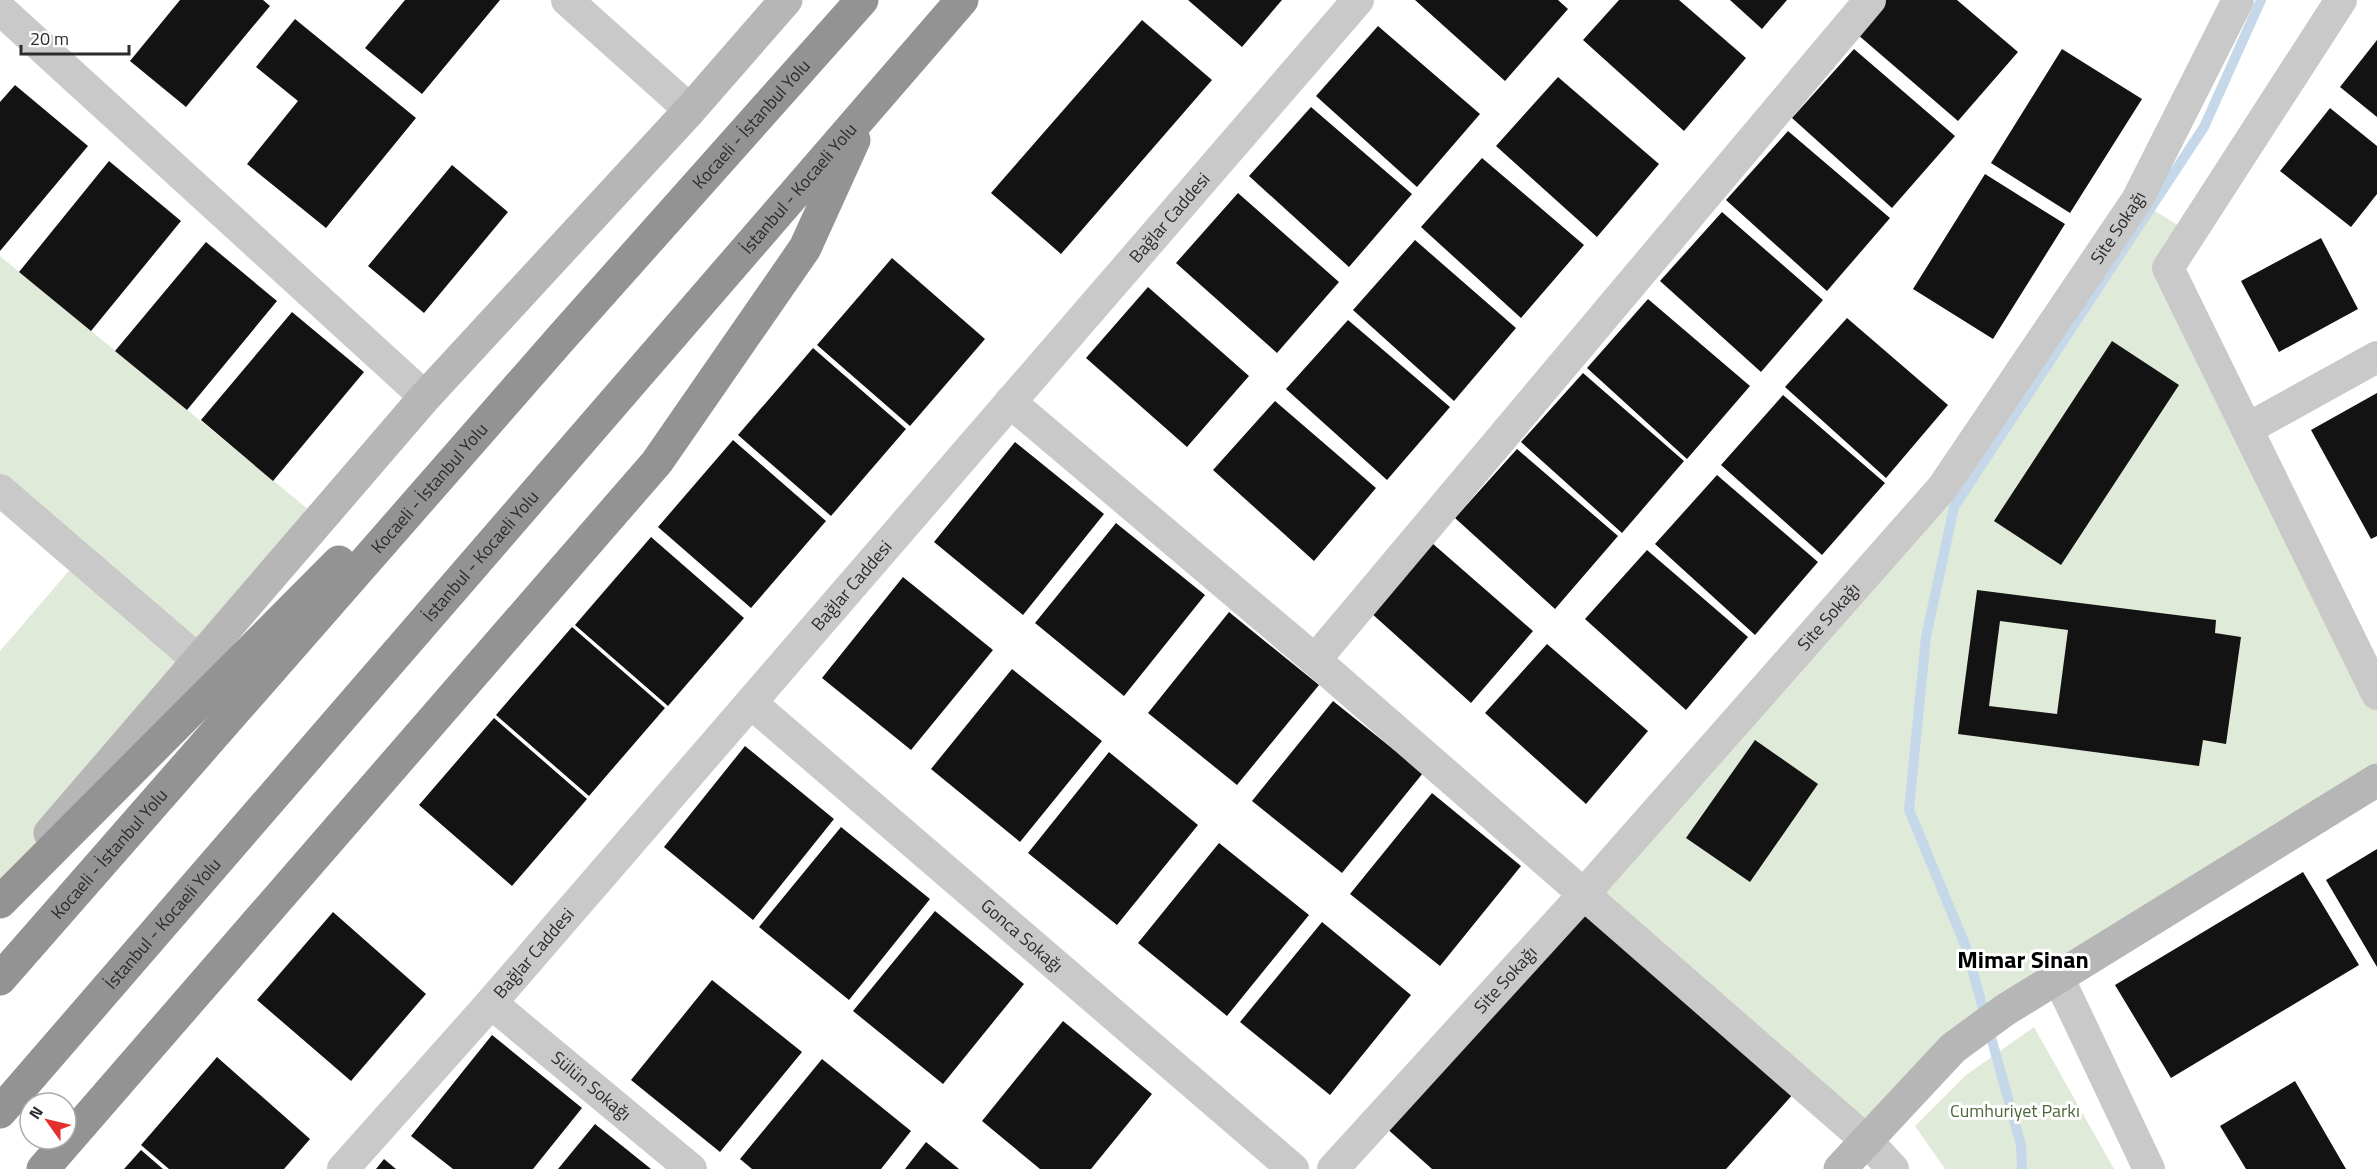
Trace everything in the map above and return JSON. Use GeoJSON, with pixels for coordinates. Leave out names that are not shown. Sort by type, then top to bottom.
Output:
{"type":"FeatureCollection","features":[{"type":"Feature","properties":{"kind":"highway","name":"Kocaeli - İstanbul Yolu"},"geometry":{"type":"LineString","coordinates":[[0,980],[562,337],[862,0]]}},
{"type":"Feature","properties":{"kind":"highway","name":"İstanbul - Kocaeli Yolu"},"geometry":{"type":"LineString","coordinates":[[0,1112],[962,0]]}},
{"type":"Feature","properties":{"kind":"highway"},"geometry":{"type":"LineString","coordinates":[[43,1169],[657,462],[805,248],[870,105]]}},
{"type":"Feature","properties":{"kind":"highway"},"geometry":{"type":"LineString","coordinates":[[0,902],[562,337]]}},
{"type":"Feature","properties":{"kind":"main road"},"geometry":{"type":"LineString","coordinates":[[0,891],[425,397],[690,110],[786,0]]}},
{"type":"Feature","properties":{"kind":"main road"},"geometry":{"type":"LineString","coordinates":[[1840,1169],[1953,1048],[2005,1010],[2377,780]]}},
{"type":"Feature","properties":{"kind":"street"},"geometry":{"type":"LineString","coordinates":[[567,0],[690,110]]}},
{"type":"Feature","properties":{"kind":"street","name":"Bağlar Caddesi"},"geometry":{"type":"LineString","coordinates":[[343,1169],[491,1003],[1358,0]]}},
{"type":"Feature","properties":{"kind":"street"},"geometry":{"type":"LineString","coordinates":[[1315,660],[1870,0]]}},
{"type":"Feature","properties":{"kind":"street","name":"Site Sokağı"},"geometry":{"type":"LineString","coordinates":[[1333,1169],[1583,895],[1943,487],[2137,200],[2238,0]]}},
{"type":"Feature","properties":{"kind":"street"},"geometry":{"type":"LineString","coordinates":[[2341,0],[2168,268],[2377,694]]}},
{"type":"Feature","properties":{"kind":"street"},"geometry":{"type":"LineString","coordinates":[[0,9],[425,397]]}},
{"type":"Feature","properties":{"kind":"street"},"geometry":{"type":"LineString","coordinates":[[2247,429],[2377,357]]}},
{"type":"Feature","properties":{"kind":"street"},"geometry":{"type":"LineString","coordinates":[[1010,402],[1315,660],[1867,1141],[1893,1169]]}},
{"type":"Feature","properties":{"kind":"street"},"geometry":{"type":"LineString","coordinates":[[0,490],[199,661]]}},
{"type":"Feature","properties":{"kind":"street","name":"Gonca Sokağı"},"geometry":{"type":"LineString","coordinates":[[751,703],[1293,1169]]}},
{"type":"Feature","properties":{"kind":"street"},"geometry":{"type":"LineString","coordinates":[[2058,977],[2149,1169]]}},
{"type":"Feature","properties":{"kind":"street","name":"Sülün Sokağı"},"geometry":{"type":"LineString","coordinates":[[491,1003],[691,1169]]}},
{"type":"Feature","properties":{"kind":"green space"},"geometry":{"type":"Polygon","coordinates":[[[2137,200],[2191,233],[2168,268],[2377,694],[2377,780],[2005,1010],[1867,1141],[1583,895],[1943,487],[2137,200]]]}},
{"type":"Feature","properties":{"kind":"green space"},"geometry":{"type":"Polygon","coordinates":[[[0,256],[320,519],[0,891],[0,651],[80,558],[0,490],[0,256]]]}},
{"type":"Feature","properties":{"kind":"green space","name":"Cumhuriyet Parkı"},"geometry":{"type":"Polygon","coordinates":[[[2034,1027],[2114,1169],[1945,1169],[1915,1126],[1966,1075],[2034,1027]]]}},
{"type":"Feature","properties":{"kind":"building"},"geometry":{"type":"Polygon","coordinates":[[[180,0],[263,0],[270,6],[186,107],[130,61],[180,0]]]}},
{"type":"Feature","properties":{"kind":"building"},"geometry":{"type":"Polygon","coordinates":[[[405,0],[500,0],[422,94],[365,48],[405,0]]]}},
{"type":"Feature","properties":{"kind":"building"},"geometry":{"type":"Polygon","coordinates":[[[1188,0],[1282,0],[1242,47],[1188,0]]]}},
{"type":"Feature","properties":{"kind":"building"},"geometry":{"type":"Polygon","coordinates":[[[1415,0],[1558,0],[1568,9],[1505,81],[1415,0]]]}},
{"type":"Feature","properties":{"kind":"building"},"geometry":{"type":"Polygon","coordinates":[[[1619,0],[1679,0],[1746,58],[1684,131],[1583,40],[1619,0]]]}},
{"type":"Feature","properties":{"kind":"building"},"geometry":{"type":"Polygon","coordinates":[[[1730,0],[1787,0],[1762,29],[1730,0]]]}},
{"type":"Feature","properties":{"kind":"building"},"geometry":{"type":"Polygon","coordinates":[[[1886,0],[1957,0],[2018,52],[1958,121],[1857,34],[1886,0]]]}},
{"type":"Feature","properties":{"kind":"building"},"geometry":{"type":"Polygon","coordinates":[[[295,19],[416,118],[326,228],[247,164],[298,101],[256,67],[295,19]]]}},
{"type":"Feature","properties":{"kind":"building"},"geometry":{"type":"Polygon","coordinates":[[[1142,20],[1212,80],[1061,254],[991,193],[1142,20]]]}},
{"type":"Feature","properties":{"kind":"building"},"geometry":{"type":"Polygon","coordinates":[[[1378,26],[1480,114],[1417,187],[1316,96],[1378,26]]]}},
{"type":"Feature","properties":{"kind":"building"},"geometry":{"type":"Polygon","coordinates":[[[2377,40],[2377,117],[2340,87],[2377,40]]]}},
{"type":"Feature","properties":{"kind":"building"},"geometry":{"type":"Polygon","coordinates":[[[1854,49],[1955,136],[1892,208],[1792,118],[1854,49]]]}},
{"type":"Feature","properties":{"kind":"building"},"geometry":{"type":"Polygon","coordinates":[[[2062,49],[2142,99],[2070,213],[1991,163],[2062,49]]]}},
{"type":"Feature","properties":{"kind":"building"},"geometry":{"type":"Polygon","coordinates":[[[1558,77],[1659,164],[1597,237],[1496,146],[1558,77]]]}},
{"type":"Feature","properties":{"kind":"building"},"geometry":{"type":"Polygon","coordinates":[[[15,85],[88,146],[0,251],[0,102],[15,85]]]}},
{"type":"Feature","properties":{"kind":"building"},"geometry":{"type":"Polygon","coordinates":[[[1311,107],[1412,194],[1349,267],[1249,176],[1311,107]]]}},
{"type":"Feature","properties":{"kind":"building"},"geometry":{"type":"Polygon","coordinates":[[[2330,108],[2377,146],[2377,194],[2351,227],[2280,171],[2330,108]]]}},
{"type":"Feature","properties":{"kind":"building"},"geometry":{"type":"Polygon","coordinates":[[[1788,131],[1890,218],[1827,291],[1726,200],[1788,131]]]}},
{"type":"Feature","properties":{"kind":"building"},"geometry":{"type":"Polygon","coordinates":[[[1482,158],[1584,245],[1521,318],[1421,227],[1482,158]]]}},
{"type":"Feature","properties":{"kind":"building"},"geometry":{"type":"Polygon","coordinates":[[[109,161],[181,221],[91,331],[19,272],[109,161]]]}},
{"type":"Feature","properties":{"kind":"building"},"geometry":{"type":"Polygon","coordinates":[[[452,165],[508,212],[424,313],[368,266],[452,165]]]}},
{"type":"Feature","properties":{"kind":"building"},"geometry":{"type":"Polygon","coordinates":[[[1985,174],[2065,224],[1993,339],[1913,289],[1985,174]]]}},
{"type":"Feature","properties":{"kind":"building"},"geometry":{"type":"Polygon","coordinates":[[[1238,193],[1339,282],[1277,353],[1176,263],[1238,193]]]}},
{"type":"Feature","properties":{"kind":"building"},"geometry":{"type":"Polygon","coordinates":[[[1722,212],[1823,300],[1761,372],[1660,281],[1722,212]]]}},
{"type":"Feature","properties":{"kind":"building"},"geometry":{"type":"Polygon","coordinates":[[[2321,238],[2358,309],[2279,352],[2241,281],[2321,238]]]}},
{"type":"Feature","properties":{"kind":"building"},"geometry":{"type":"Polygon","coordinates":[[[1415,240],[1516,328],[1454,401],[1353,310],[1415,240]]]}},
{"type":"Feature","properties":{"kind":"building"},"geometry":{"type":"Polygon","coordinates":[[[206,242],[277,301],[187,410],[115,351],[206,242]]]}},
{"type":"Feature","properties":{"kind":"building"},"geometry":{"type":"Polygon","coordinates":[[[892,258],[985,339],[910,426],[817,345],[892,258]]]}},
{"type":"Feature","properties":{"kind":"building"},"geometry":{"type":"Polygon","coordinates":[[[1148,287],[1249,376],[1187,447],[1086,358],[1148,287]]]}},
{"type":"Feature","properties":{"kind":"building"},"geometry":{"type":"Polygon","coordinates":[[[1648,299],[1750,386],[1687,459],[1587,368],[1648,299]]]}},
{"type":"Feature","properties":{"kind":"building"},"geometry":{"type":"Polygon","coordinates":[[[292,312],[364,372],[273,481],[201,420],[292,312]]]}},
{"type":"Feature","properties":{"kind":"building"},"geometry":{"type":"Polygon","coordinates":[[[1847,318],[1948,405],[1886,478],[1785,387],[1847,318]]]}},
{"type":"Feature","properties":{"kind":"building"},"geometry":{"type":"Polygon","coordinates":[[[1348,320],[1450,407],[1387,480],[1286,389],[1348,320]]]}},
{"type":"Feature","properties":{"kind":"building"},"geometry":{"type":"Polygon","coordinates":[[[2112,341],[2179,385],[2061,565],[1994,521],[2112,341]]]}},
{"type":"Feature","properties":{"kind":"building"},"geometry":{"type":"Polygon","coordinates":[[[813,348],[906,429],[831,516],[738,435],[813,348]]]}},
{"type":"Feature","properties":{"kind":"building"},"geometry":{"type":"Polygon","coordinates":[[[1583,373],[1684,461],[1622,533],[1521,442],[1583,373]]]}},
{"type":"Feature","properties":{"kind":"building"},"geometry":{"type":"Polygon","coordinates":[[[2377,393],[2377,536],[2371,539],[2311,430],[2377,393]]]}},
{"type":"Feature","properties":{"kind":"building"},"geometry":{"type":"Polygon","coordinates":[[[1783,395],[1885,483],[1822,555],[1721,465],[1783,395]]]}},
{"type":"Feature","properties":{"kind":"building"},"geometry":{"type":"Polygon","coordinates":[[[1275,401],[1376,488],[1314,561],[1213,470],[1275,401]]]}},
{"type":"Feature","properties":{"kind":"building"},"geometry":{"type":"Polygon","coordinates":[[[733,440],[826,521],[751,608],[658,527],[733,440]]]}},
{"type":"Feature","properties":{"kind":"building"},"geometry":{"type":"Polygon","coordinates":[[[1015,442],[1104,514],[1023,615],[934,542],[1015,442]]]}},
{"type":"Feature","properties":{"kind":"building"},"geometry":{"type":"Polygon","coordinates":[[[1517,449],[1618,536],[1555,609],[1455,518],[1517,449]]]}},
{"type":"Feature","properties":{"kind":"building"},"geometry":{"type":"Polygon","coordinates":[[[1717,475],[1818,562],[1755,635],[1655,544],[1717,475]]]}},
{"type":"Feature","properties":{"kind":"building"},"geometry":{"type":"Polygon","coordinates":[[[1116,523],[1205,595],[1124,696],[1035,623],[1116,523]]]}},
{"type":"Feature","properties":{"kind":"building"},"geometry":{"type":"Polygon","coordinates":[[[651,537],[744,618],[668,706],[575,625],[651,537]]]}},
{"type":"Feature","properties":{"kind":"building"},"geometry":{"type":"Polygon","coordinates":[[[1432,543],[1533,631],[1471,703],[1370,612],[1432,543]]]}},
{"type":"Feature","properties":{"kind":"building"},"geometry":{"type":"Polygon","coordinates":[[[1647,550],[1748,637],[1686,710],[1585,619],[1647,550]]]}},
{"type":"Feature","properties":{"kind":"building"},"geometry":{"type":"Polygon","coordinates":[[[903,577],[993,650],[911,750],[822,678],[903,577]]]}},
{"type":"Feature","properties":{"kind":"building"},"geometry":{"type":"Polygon","coordinates":[[[1977,590],[2216,620],[2215,633],[2241,637],[2226,744],[2203,740],[2199,766],[1958,734],[1977,590]],[[2000,621],[1989,706],[2057,714],[2068,630],[2000,621]]]}},
{"type":"Feature","properties":{"kind":"building"},"geometry":{"type":"Polygon","coordinates":[[[1229,612],[1319,685],[1237,785],[1148,713],[1229,612]]]}},
{"type":"Feature","properties":{"kind":"building"},"geometry":{"type":"Polygon","coordinates":[[[572,627],[665,708],[589,796],[496,715],[572,627]]]}},
{"type":"Feature","properties":{"kind":"building"},"geometry":{"type":"Polygon","coordinates":[[[1547,644],[1648,731],[1586,804],[1485,713],[1547,644]]]}},
{"type":"Feature","properties":{"kind":"building"},"geometry":{"type":"Polygon","coordinates":[[[1012,669],[1102,741],[1020,842],[931,769],[1012,669]]]}},
{"type":"Feature","properties":{"kind":"building"},"geometry":{"type":"Polygon","coordinates":[[[1333,701],[1423,773],[1342,873],[1252,801],[1333,701]]]}},
{"type":"Feature","properties":{"kind":"building"},"geometry":{"type":"Polygon","coordinates":[[[494,718],[587,799],[512,886],[419,805],[494,718]]]}},
{"type":"Feature","properties":{"kind":"building"},"geometry":{"type":"Polygon","coordinates":[[[1755,740],[1818,784],[1750,882],[1686,838],[1755,740]]]}},
{"type":"Feature","properties":{"kind":"building"},"geometry":{"type":"Polygon","coordinates":[[[745,746],[834,819],[753,920],[664,847],[745,746]]]}},
{"type":"Feature","properties":{"kind":"building"},"geometry":{"type":"Polygon","coordinates":[[[1109,752],[1198,825],[1117,925],[1028,853],[1109,752]]]}},
{"type":"Feature","properties":{"kind":"building"},"geometry":{"type":"Polygon","coordinates":[[[1432,793],[1521,866],[1440,966],[1350,894],[1432,793]]]}},
{"type":"Feature","properties":{"kind":"building"},"geometry":{"type":"Polygon","coordinates":[[[841,827],[930,899],[849,1000],[759,927],[841,827]]]}},
{"type":"Feature","properties":{"kind":"building"},"geometry":{"type":"Polygon","coordinates":[[[1219,843],[1309,915],[1227,1016],[1138,943],[1219,843]]]}},
{"type":"Feature","properties":{"kind":"building"},"geometry":{"type":"Polygon","coordinates":[[[2377,849],[2377,967],[2326,880],[2377,849]]]}},
{"type":"Feature","properties":{"kind":"building"},"geometry":{"type":"Polygon","coordinates":[[[2303,872],[2359,965],[2171,1078],[2115,985],[2303,872]]]}},
{"type":"Feature","properties":{"kind":"building"},"geometry":{"type":"Polygon","coordinates":[[[1584,904],[1794,1093],[1726,1169],[1432,1169],[1384,1126],[1584,904]]]}},
{"type":"Feature","properties":{"kind":"building"},"geometry":{"type":"Polygon","coordinates":[[[935,911],[1024,984],[943,1084],[853,1011],[935,911]]]}},
{"type":"Feature","properties":{"kind":"building"},"geometry":{"type":"Polygon","coordinates":[[[333,912],[426,994],[351,1081],[257,1000],[333,912]]]}},
{"type":"Feature","properties":{"kind":"building"},"geometry":{"type":"Polygon","coordinates":[[[1322,922],[1411,995],[1330,1095],[1240,1022],[1322,922]]]}},
{"type":"Feature","properties":{"kind":"building"},"geometry":{"type":"Polygon","coordinates":[[[712,980],[802,1052],[720,1152],[631,1080],[712,980]]]}},
{"type":"Feature","properties":{"kind":"building"},"geometry":{"type":"Polygon","coordinates":[[[1063,1021],[1152,1094],[1091,1169],[1040,1169],[982,1121],[1063,1021]]]}},
{"type":"Feature","properties":{"kind":"building"},"geometry":{"type":"Polygon","coordinates":[[[492,1035],[582,1108],[533,1169],[453,1169],[411,1136],[492,1035]]]}},
{"type":"Feature","properties":{"kind":"building"},"geometry":{"type":"Polygon","coordinates":[[[217,1057],[310,1139],[284,1169],[169,1169],[141,1145],[217,1057]]]}},
{"type":"Feature","properties":{"kind":"building"},"geometry":{"type":"Polygon","coordinates":[[[822,1059],[911,1131],[881,1169],[752,1169],[740,1159],[822,1059]]]}},
{"type":"Feature","properties":{"kind":"building"},"geometry":{"type":"Polygon","coordinates":[[[2295,1081],[2346,1169],[2246,1169],[2220,1126],[2295,1081]]]}},
{"type":"Feature","properties":{"kind":"building"},"geometry":{"type":"Polygon","coordinates":[[[595,1124],[651,1169],[558,1169],[595,1124]]]}},
{"type":"Feature","properties":{"kind":"building"},"geometry":{"type":"Polygon","coordinates":[[[926,1142],[959,1169],[905,1169],[926,1142]]]}},
{"type":"Feature","properties":{"kind":"building"},"geometry":{"type":"Polygon","coordinates":[[[141,1150],[163,1169],[124,1169],[141,1150]]]}},
{"type":"Feature","properties":{"kind":"building"},"geometry":{"type":"Polygon","coordinates":[[[384,1159],[396,1169],[376,1169],[384,1159]]]}},
{"type":"Feature","properties":{"kind":"waterway"},"geometry":{"type":"LineString","coordinates":[[2022,1169],[2021,1145],[1966,947],[1909,810],[1926,637],[1954,507],[2204,127],[2261,0]]}},
{"type":"Feature","properties":{"kind":"district","name":"Mimar Sinan"},"geometry":{"type":"Point","coordinates":[2023,960]}}]}
